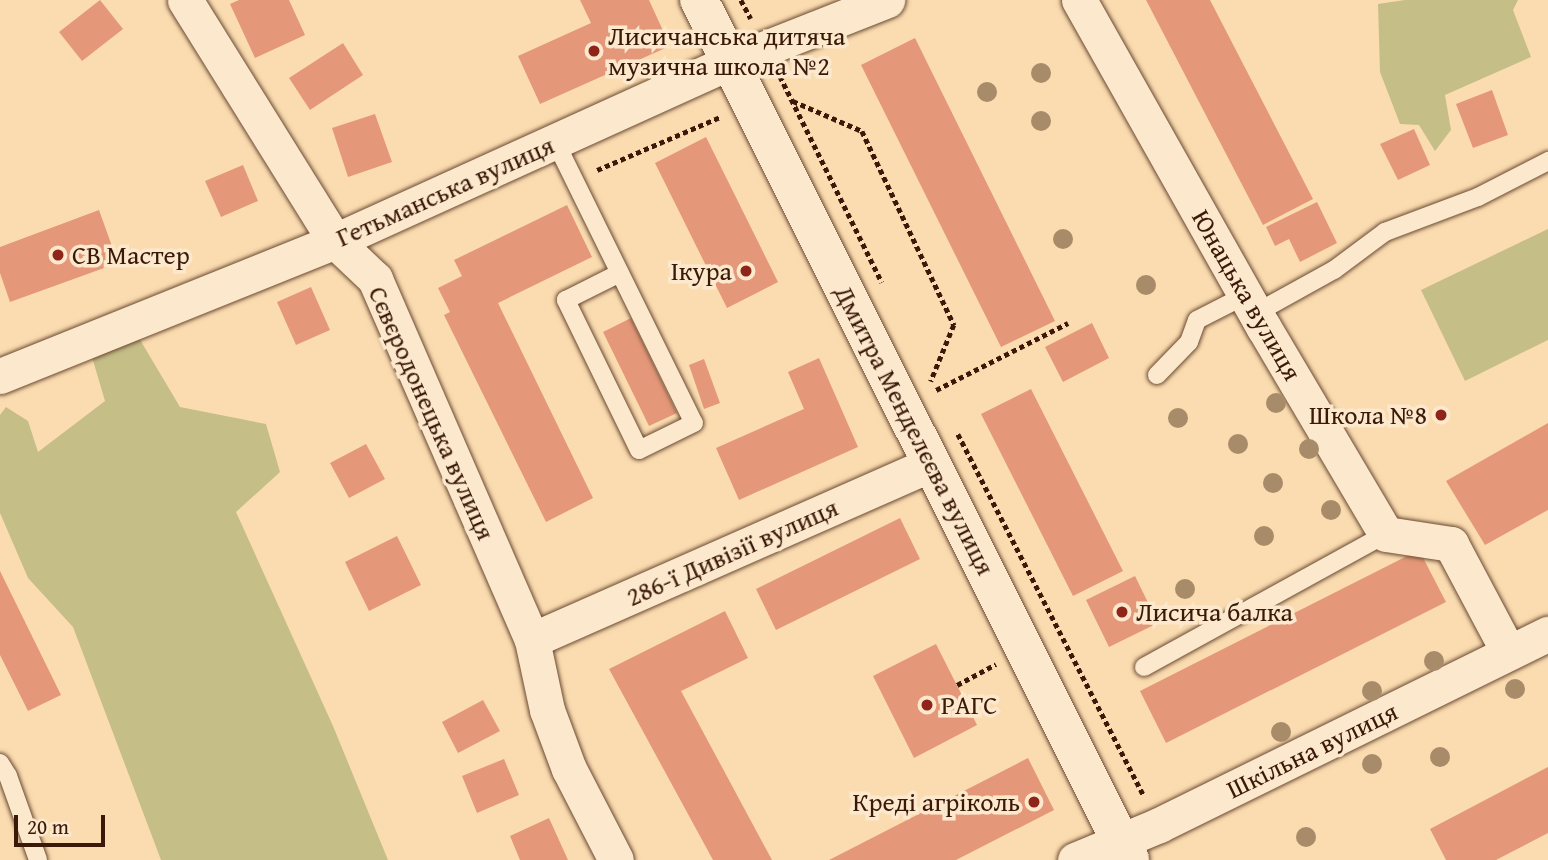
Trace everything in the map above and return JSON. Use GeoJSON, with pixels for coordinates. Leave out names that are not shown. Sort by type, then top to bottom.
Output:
{"type":"FeatureCollection","features":[{"type":"Feature","properties":{"kind":"street","name":"Сєвєродонецька вулиця"},"geometry":{"type":"LineString","coordinates":[[185,0],[335,242],[374,279],[533,640],[547,710],[569,769],[616,860]]}},
{"type":"Feature","properties":{"kind":"street","name":"Дмитра Менделєєва вулиця"},"geometry":{"type":"LineString","coordinates":[[699,0],[1125,850]]}},
{"type":"Feature","properties":{"kind":"street","name":"Гетьманська вулиця"},"geometry":{"type":"LineString","coordinates":[[0,376],[335,242],[730,62],[887,0]]}},
{"type":"Feature","properties":{"kind":"street","name":"Юнацька вулиця"},"geometry":{"type":"LineString","coordinates":[[1079,0],[1251,304],[1386,534]]}},
{"type":"Feature","properties":{"kind":"street","name":"286-ї Дивізії вулиця"},"geometry":{"type":"LineString","coordinates":[[533,640],[932,464]]}},
{"type":"Feature","properties":{"kind":"street"},"geometry":{"type":"LineString","coordinates":[[1386,534],[1451,544],[1509,653]]}},
{"type":"Feature","properties":{"kind":"street","name":"Шкільна вулиця"},"geometry":{"type":"LineString","coordinates":[[1074,860],[1125,850],[1159,825],[1548,634]]}},
{"type":"Feature","properties":{"kind":"lane"},"geometry":{"type":"LineString","coordinates":[[555,141],[694,423],[639,450],[566,300],[620,273]]}},
{"type":"Feature","properties":{"kind":"lane"},"geometry":{"type":"LineString","coordinates":[[1157,375],[1189,342],[1197,320],[1251,304],[1334,270],[1385,232],[1478,197],[1548,161]]}},
{"type":"Feature","properties":{"kind":"lane"},"geometry":{"type":"LineString","coordinates":[[1144,667],[1386,534]]}},
{"type":"Feature","properties":{"kind":"lane"},"geometry":{"type":"LineString","coordinates":[[0,763],[8,776],[38,860]]}},
{"type":"Feature","properties":{"kind":"path"},"geometry":{"type":"LineString","coordinates":[[766,48],[883,284]]}},
{"type":"Feature","properties":{"kind":"path"},"geometry":{"type":"LineString","coordinates":[[792,100],[862,131],[954,325],[931,381]]}},
{"type":"Feature","properties":{"kind":"path"},"geometry":{"type":"LineString","coordinates":[[574,180],[728,114]]}},
{"type":"Feature","properties":{"kind":"path"},"geometry":{"type":"LineString","coordinates":[[936,390],[1068,323]]}},
{"type":"Feature","properties":{"kind":"path"},"geometry":{"type":"LineString","coordinates":[[925,369],[942,402]]}},
{"type":"Feature","properties":{"kind":"path"},"geometry":{"type":"LineString","coordinates":[[955,427],[1159,825]]}},
{"type":"Feature","properties":{"kind":"path"},"geometry":{"type":"LineString","coordinates":[[957,685],[1000,662]]}},
{"type":"Feature","properties":{"kind":"shaded area"},"geometry":{"type":"Polygon","coordinates":[[[1405,0],[1518,0],[1513,10],[1531,57],[1445,95],[1451,130],[1435,151],[1419,125],[1400,124],[1380,72],[1378,4],[1405,0]]]}},
{"type":"Feature","properties":{"kind":"shaded area"},"geometry":{"type":"Polygon","coordinates":[[[1548,229],[1548,340],[1465,381],[1421,290],[1548,229]]]}},
{"type":"Feature","properties":{"kind":"shaded area"},"geometry":{"type":"Polygon","coordinates":[[[139,338],[180,407],[266,424],[280,472],[236,512],[333,726],[388,860],[161,860],[73,627],[28,578],[0,513],[0,415],[6,407],[28,421],[38,452],[105,401],[92,357],[139,338]]]}},
{"type":"Feature","properties":{"kind":"building"},"geometry":{"type":"Polygon","coordinates":[[[100,0],[123,29],[82,61],[59,32],[100,0]]]}},
{"type":"Feature","properties":{"kind":"building"},"geometry":{"type":"Polygon","coordinates":[[[239,0],[289,0],[305,35],[255,58],[230,4],[239,0]]]}},
{"type":"Feature","properties":{"kind":"building","name":"Лисичанська дитяча музична школа №2"},"geometry":{"type":"Polygon","coordinates":[[[580,0],[649,0],[670,46],[540,104],[518,56],[591,23],[580,0]]]}},
{"type":"Feature","properties":{"kind":"building"},"geometry":{"type":"Polygon","coordinates":[[[1146,0],[1210,0],[1313,199],[1263,225],[1146,0]]]}},
{"type":"Feature","properties":{"kind":"building"},"geometry":{"type":"Polygon","coordinates":[[[915,38],[1055,321],[1001,347],[861,65],[915,38]]]}},
{"type":"Feature","properties":{"kind":"building"},"geometry":{"type":"Polygon","coordinates":[[[343,43],[363,75],[310,110],[289,78],[343,43]]]}},
{"type":"Feature","properties":{"kind":"building"},"geometry":{"type":"Polygon","coordinates":[[[1492,90],[1508,135],[1473,148],[1456,104],[1492,90]]]}},
{"type":"Feature","properties":{"kind":"building"},"geometry":{"type":"Polygon","coordinates":[[[375,114],[392,162],[348,177],[332,128],[375,114]]]}},
{"type":"Feature","properties":{"kind":"building"},"geometry":{"type":"Polygon","coordinates":[[[1414,129],[1430,165],[1398,180],[1380,144],[1414,129]]]}},
{"type":"Feature","properties":{"kind":"building"},"geometry":{"type":"Polygon","coordinates":[[[706,137],[778,282],[727,308],[655,163],[706,137]]]}},
{"type":"Feature","properties":{"kind":"building"},"geometry":{"type":"Polygon","coordinates":[[[243,165],[258,201],[221,217],[205,181],[243,165]]]}},
{"type":"Feature","properties":{"kind":"building"},"geometry":{"type":"Polygon","coordinates":[[[1317,202],[1337,243],[1300,262],[1289,239],[1275,246],[1266,227],[1317,202]]]}},
{"type":"Feature","properties":{"kind":"building"},"geometry":{"type":"Polygon","coordinates":[[[567,205],[592,257],[498,303],[593,498],[546,522],[444,315],[450,312],[438,288],[462,276],[454,260],[567,205]]]}},
{"type":"Feature","properties":{"kind":"building","name":"СВ Мастер"},"geometry":{"type":"Polygon","coordinates":[[[99,210],[118,263],[10,302],[0,273],[0,247],[99,210]]]}},
{"type":"Feature","properties":{"kind":"building"},"geometry":{"type":"Polygon","coordinates":[[[311,287],[330,330],[296,345],[277,302],[311,287]]]}},
{"type":"Feature","properties":{"kind":"building"},"geometry":{"type":"Polygon","coordinates":[[[631,318],[677,413],[649,426],[603,332],[631,318]]]}},
{"type":"Feature","properties":{"kind":"building"},"geometry":{"type":"Polygon","coordinates":[[[1092,323],[1109,358],[1063,382],[1045,347],[1092,323]]]}},
{"type":"Feature","properties":{"kind":"building"},"geometry":{"type":"Polygon","coordinates":[[[819,358],[858,447],[739,500],[716,448],[804,409],[788,372],[819,358]]]}},
{"type":"Feature","properties":{"kind":"building"},"geometry":{"type":"Polygon","coordinates":[[[704,359],[720,403],[704,409],[689,365],[704,359]]]}},
{"type":"Feature","properties":{"kind":"building"},"geometry":{"type":"Polygon","coordinates":[[[1031,389],[1123,571],[1073,596],[981,414],[1031,389]]]}},
{"type":"Feature","properties":{"kind":"building"},"geometry":{"type":"Polygon","coordinates":[[[1548,423],[1548,510],[1485,545],[1446,481],[1548,423]]]}},
{"type":"Feature","properties":{"kind":"building"},"geometry":{"type":"Polygon","coordinates":[[[366,444],[385,479],[349,498],[330,463],[366,444]]]}},
{"type":"Feature","properties":{"kind":"building"},"geometry":{"type":"Polygon","coordinates":[[[900,518],[920,559],[776,630],[756,589],[900,518]]]}},
{"type":"Feature","properties":{"kind":"building"},"geometry":{"type":"Polygon","coordinates":[[[397,536],[421,585],[369,611],[345,562],[397,536]]]}},
{"type":"Feature","properties":{"kind":"building"},"geometry":{"type":"Polygon","coordinates":[[[1419,550],[1446,602],[1166,743],[1140,691],[1419,550]]]}},
{"type":"Feature","properties":{"kind":"building"},"geometry":{"type":"Polygon","coordinates":[[[0,571],[61,695],[28,711],[0,655],[0,571]]]}},
{"type":"Feature","properties":{"kind":"building","name":"Лисича балка"},"geometry":{"type":"Polygon","coordinates":[[[1135,576],[1158,623],[1109,647],[1086,600],[1135,576]]]}},
{"type":"Feature","properties":{"kind":"building"},"geometry":{"type":"Polygon","coordinates":[[[725,611],[748,658],[681,691],[772,860],[713,860],[609,669],[725,611]]]}},
{"type":"Feature","properties":{"kind":"building","name":"РАГС"},"geometry":{"type":"Polygon","coordinates":[[[936,644],[977,725],[914,758],[873,676],[936,644]]]}},
{"type":"Feature","properties":{"kind":"building"},"geometry":{"type":"Polygon","coordinates":[[[483,700],[500,731],[458,753],[442,722],[483,700]]]}},
{"type":"Feature","properties":{"kind":"building"},"geometry":{"type":"Polygon","coordinates":[[[1028,758],[1054,810],[956,860],[829,860],[1028,758]]]}},
{"type":"Feature","properties":{"kind":"building"},"geometry":{"type":"Polygon","coordinates":[[[504,759],[519,795],[477,813],[462,776],[504,759]]]}},
{"type":"Feature","properties":{"kind":"building"},"geometry":{"type":"Polygon","coordinates":[[[1548,767],[1548,833],[1496,860],[1446,860],[1430,829],[1548,767]]]}},
{"type":"Feature","properties":{"kind":"building"},"geometry":{"type":"Polygon","coordinates":[[[549,818],[568,860],[520,860],[510,836],[549,818]]]}},
{"type":"Feature","properties":{"kind":"place","name":"Лисичанська дитяча музична школа №2"},"geometry":{"type":"Point","coordinates":[594,51]}},
{"type":"Feature","properties":{"kind":"place","name":"СВ Мастер"},"geometry":{"type":"Point","coordinates":[58,255]}},
{"type":"Feature","properties":{"kind":"place","name":"Ікура"},"geometry":{"type":"Point","coordinates":[746,271]}},
{"type":"Feature","properties":{"kind":"place","name":"Школа №8"},"geometry":{"type":"Point","coordinates":[1441,415]}},
{"type":"Feature","properties":{"kind":"place","name":"Лисича балка"},"geometry":{"type":"Point","coordinates":[1122,612]}},
{"type":"Feature","properties":{"kind":"place","name":"РАГС"},"geometry":{"type":"Point","coordinates":[927,705]}},
{"type":"Feature","properties":{"kind":"place","name":"Креді агріколь"},"geometry":{"type":"Point","coordinates":[1034,802]}}]}
